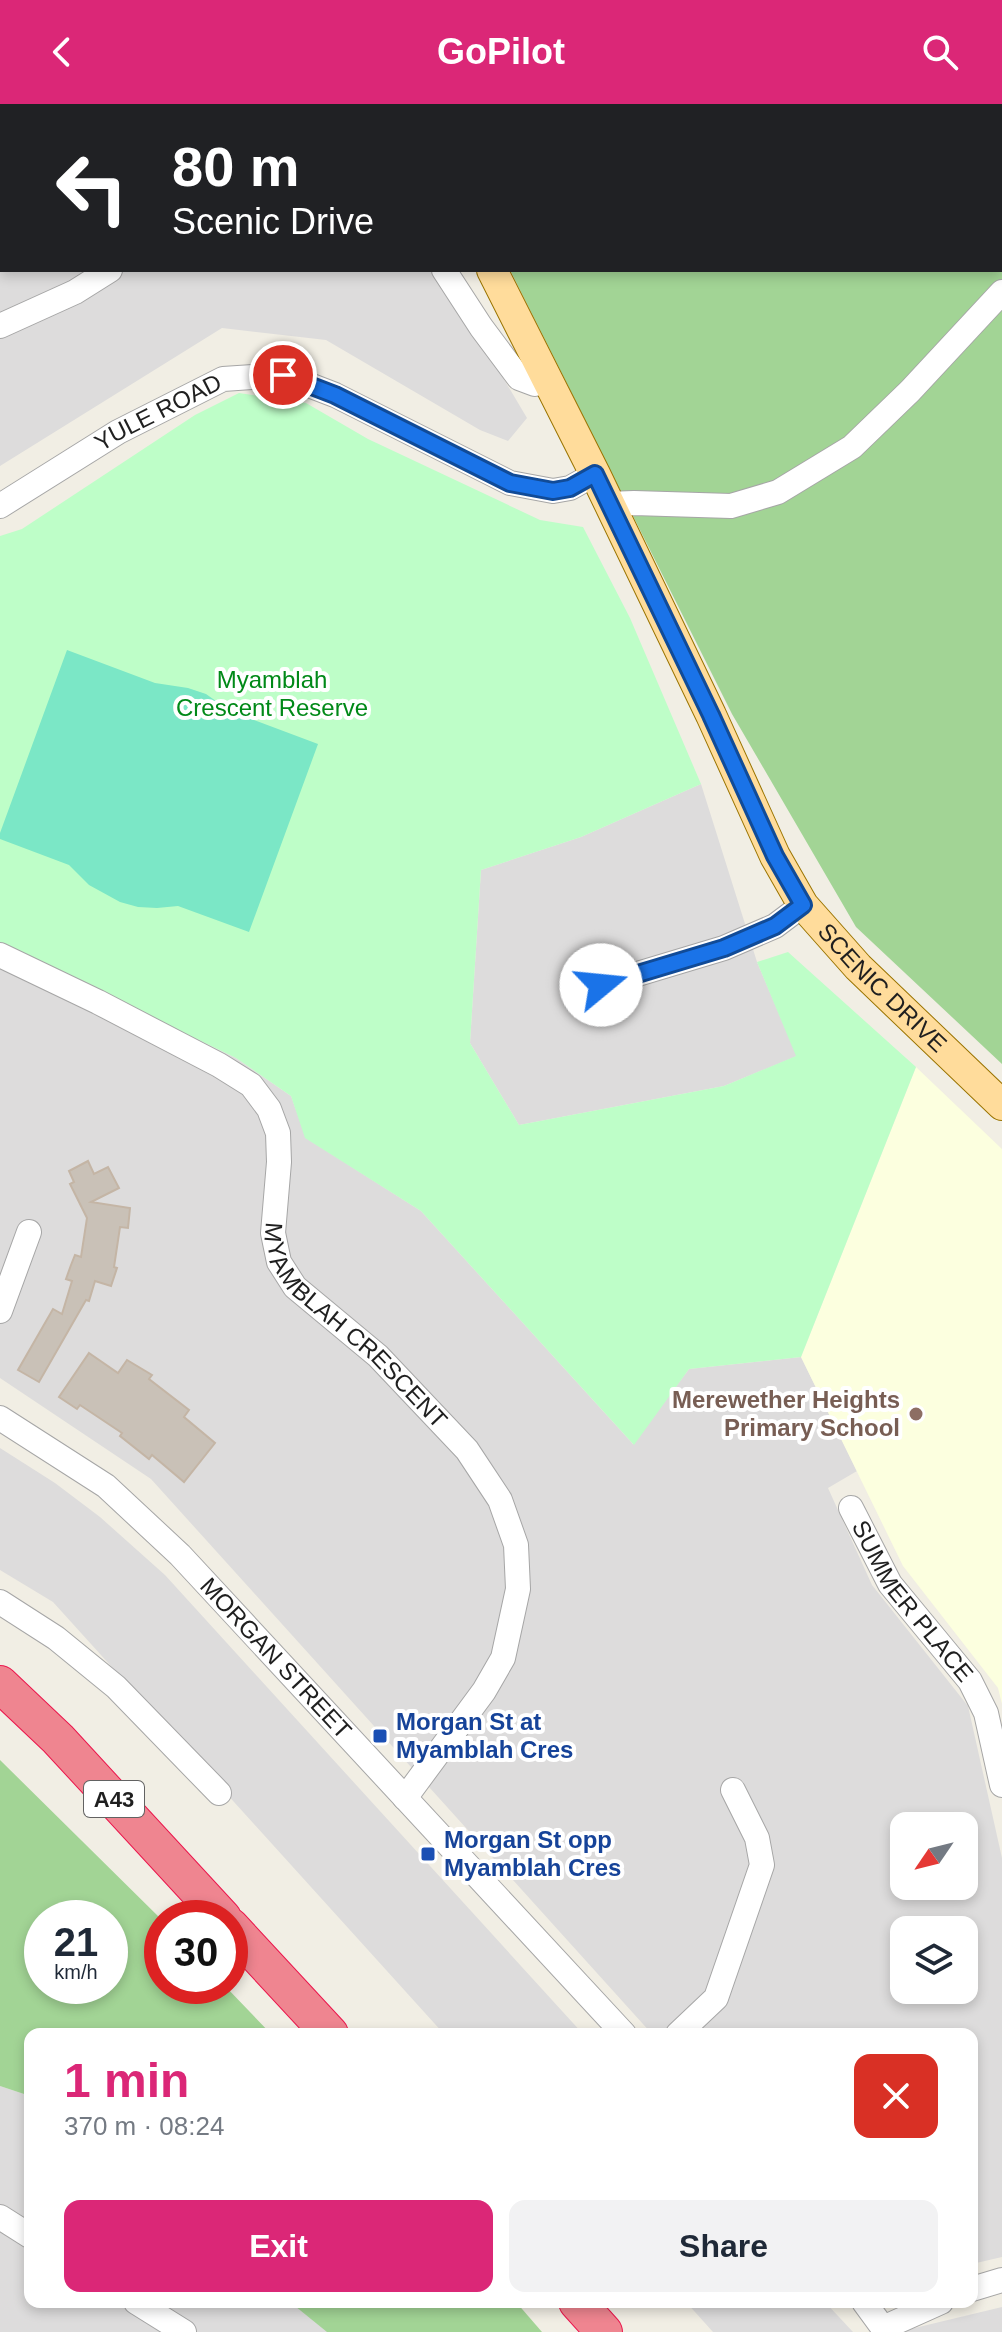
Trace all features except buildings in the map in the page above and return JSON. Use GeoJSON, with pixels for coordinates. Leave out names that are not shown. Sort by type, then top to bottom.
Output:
{"type":"FeatureCollection","features":[{"type":"Feature","properties":{"kind":"highway","name":"A43"},"geometry":{"type":"LineString","coordinates":[[0,1684],[58,1739],[206,1900]]}},
{"type":"Feature","properties":{"kind":"highway"},"geometry":{"type":"LineString","coordinates":[[248,1945],[324,2028]]}},
{"type":"Feature","properties":{"kind":"highway"},"geometry":{"type":"LineString","coordinates":[[582,2308],[604,2332]]}},
{"type":"Feature","properties":{"kind":"main road","name":"SCENIC DRIVE"},"geometry":{"type":"LineString","coordinates":[[493,272],[595,474],[775,856],[803,905],[858,967],[1002,1105]]}},
{"type":"Feature","properties":{"kind":"street"},"geometry":{"type":"LineString","coordinates":[[0,326],[75,292],[107,272]]}},
{"type":"Feature","properties":{"kind":"street"},"geometry":{"type":"LineString","coordinates":[[445,272],[519,378],[535,384],[548,382]]}},
{"type":"Feature","properties":{"kind":"street"},"geometry":{"type":"LineString","coordinates":[[608,504],[731,506],[778,492],[852,447],[910,391],[1002,292]]}},
{"type":"Feature","properties":{"kind":"street","name":"YULE ROAD"},"geometry":{"type":"LineString","coordinates":[[0,506],[118,432],[223,379],[283,375],[335,395],[510,483],[553,491],[570,488],[595,474]]}},
{"type":"Feature","properties":{"kind":"street"},"geometry":{"type":"LineString","coordinates":[[601,985],[724,948],[775,926],[803,905]]}},
{"type":"Feature","properties":{"kind":"street","name":"MYAMBLAH CRESCENT"},"geometry":{"type":"LineString","coordinates":[[0,955],[179,1044],[251,1085],[269,1109],[278,1133],[279,1162],[273,1233],[279,1262],[295,1287],[378,1356],[467,1450],[500,1500],[516,1545],[518,1589],[503,1658],[484,1691],[405,1798]]}},
{"type":"Feature","properties":{"kind":"street"},"geometry":{"type":"LineString","coordinates":[[0,1311],[29,1232]]}},
{"type":"Feature","properties":{"kind":"street","name":"MORGAN STREET"},"geometry":{"type":"LineString","coordinates":[[0,1418],[106,1486],[180,1555],[618,2028]]}},
{"type":"Feature","properties":{"kind":"street","name":"SUMMER PLACE"},"geometry":{"type":"LineString","coordinates":[[851,1508],[890,1584],[970,1681],[986,1713],[1002,1785]]}},
{"type":"Feature","properties":{"kind":"street"},"geometry":{"type":"LineString","coordinates":[[0,1602],[56,1638],[116,1687],[219,1793]]}},
{"type":"Feature","properties":{"kind":"street"},"geometry":{"type":"LineString","coordinates":[[684,2028],[716,1998],[762,1865],[757,1838],[733,1790]]}},
{"type":"Feature","properties":{"kind":"street"},"geometry":{"type":"LineString","coordinates":[[0,2217],[24,2232]]}},
{"type":"Feature","properties":{"kind":"street"},"geometry":{"type":"LineString","coordinates":[[978,2287],[1002,2280]]}},
{"type":"Feature","properties":{"kind":"street"},"geometry":{"type":"LineString","coordinates":[[146,2308],[184,2332]]}},
{"type":"Feature","properties":{"kind":"street"},"geometry":{"type":"LineString","coordinates":[[868,2308],[885,2330],[929,2308]]}},
{"type":"Feature","properties":{"kind":"shaded area"},"geometry":{"type":"Polygon","coordinates":[[[0,272],[431,272],[474,329],[527,418],[508,441],[480,430],[326,340],[222,328],[0,466],[0,272]]]}},
{"type":"Feature","properties":{"kind":"shaded area"},"geometry":{"type":"Polygon","coordinates":[[[701,784],[757,962],[797,1056],[724,1086],[519,1125],[470,1043],[481,870],[581,837],[701,784]]]}},
{"type":"Feature","properties":{"kind":"shaded area"},"geometry":{"type":"Polygon","coordinates":[[[0,944],[236,1058],[291,1096],[306,1138],[421,1211],[633,1444],[689,1369],[801,1357],[857,1471],[828,1488],[872,1585],[968,1706],[1002,1858],[1002,2257],[978,2263],[978,2028],[647,2028],[151,1479],[0,1378],[0,944]]]}},
{"type":"Feature","properties":{"kind":"shaded area","name":"Merewether Heights Primary School"},"geometry":{"type":"Polygon","coordinates":[[[916,1067],[1002,1149],[1002,1704],[998,1688],[903,1566],[801,1357],[916,1067]]]}},
{"type":"Feature","properties":{"kind":"shaded area"},"geometry":{"type":"Polygon","coordinates":[[[0,1448],[55,1483],[100,1517],[165,1575],[578,2028],[439,2028],[53,1602],[0,1570],[0,1448]]]}},
{"type":"Feature","properties":{"kind":"shaded area"},"geometry":{"type":"Polygon","coordinates":[[[0,2086],[24,2094],[24,2308],[299,2308],[328,2332],[0,2332],[0,2086]]]}},
{"type":"Feature","properties":{"kind":"shaded area"},"geometry":{"type":"Polygon","coordinates":[[[1002,2307],[1002,2332],[898,2332],[1002,2307]]]}},
{"type":"Feature","properties":{"kind":"shaded area"},"geometry":{"type":"Polygon","coordinates":[[[691,2308],[831,2308],[853,2332],[713,2332],[691,2308]]]}},
{"type":"Feature","properties":{"kind":"green space"},"geometry":{"type":"Polygon","coordinates":[[[511,272],[1002,272],[1002,1064],[856,927],[732,714],[511,272]]]}},
{"type":"Feature","properties":{"kind":"green space","name":"Myamblah Crescent Reserve"},"geometry":{"type":"Polygon","coordinates":[[[239,393],[306,403],[368,439],[540,520],[583,527],[630,618],[701,784],[581,837],[481,870],[470,1043],[519,1125],[724,1086],[796,1056],[757,962],[788,952],[916,1067],[801,1357],[689,1369],[634,1445],[421,1211],[305,1138],[291,1096],[236,1058],[0,944],[0,536],[22,529],[195,415],[239,393]]]}},
{"type":"Feature","properties":{"kind":"green space"},"geometry":{"type":"Polygon","coordinates":[[[67,650],[155,683],[206,694],[230,711],[318,744],[249,932],[178,906],[138,907],[120,902],[89,885],[69,865],[0,839],[67,650]]]}},
{"type":"Feature","properties":{"kind":"green space"},"geometry":{"type":"Polygon","coordinates":[[[0,1760],[144,1902],[144,2004],[242,2004],[265,2028],[24,2028],[24,2094],[0,2086],[0,1760]]]}},
{"type":"Feature","properties":{"kind":"green space"},"geometry":{"type":"Polygon","coordinates":[[[297,2308],[521,2308],[542,2332],[327,2332],[297,2308]]]}},
{"type":"Feature","properties":{"kind":"place","name":"Merewether Heights Primary School"},"geometry":{"type":"Point","coordinates":[916,1414]}},
{"type":"Feature","properties":{"kind":"place","name":"Morgan St at Myamblah Cres"},"geometry":{"type":"Point","coordinates":[380,1736]}},
{"type":"Feature","properties":{"kind":"place","name":"Morgan St opp Myamblah Cres"},"geometry":{"type":"Point","coordinates":[428,1854]}},
{"type":"Feature","properties":{"kind":"route"},"geometry":{"type":"LineString","coordinates":[[283,375],[335,395],[510,483],[553,491],[570,488],[595,474],[775,856],[803,905],[775,926],[724,948],[601,985]]}}]}
